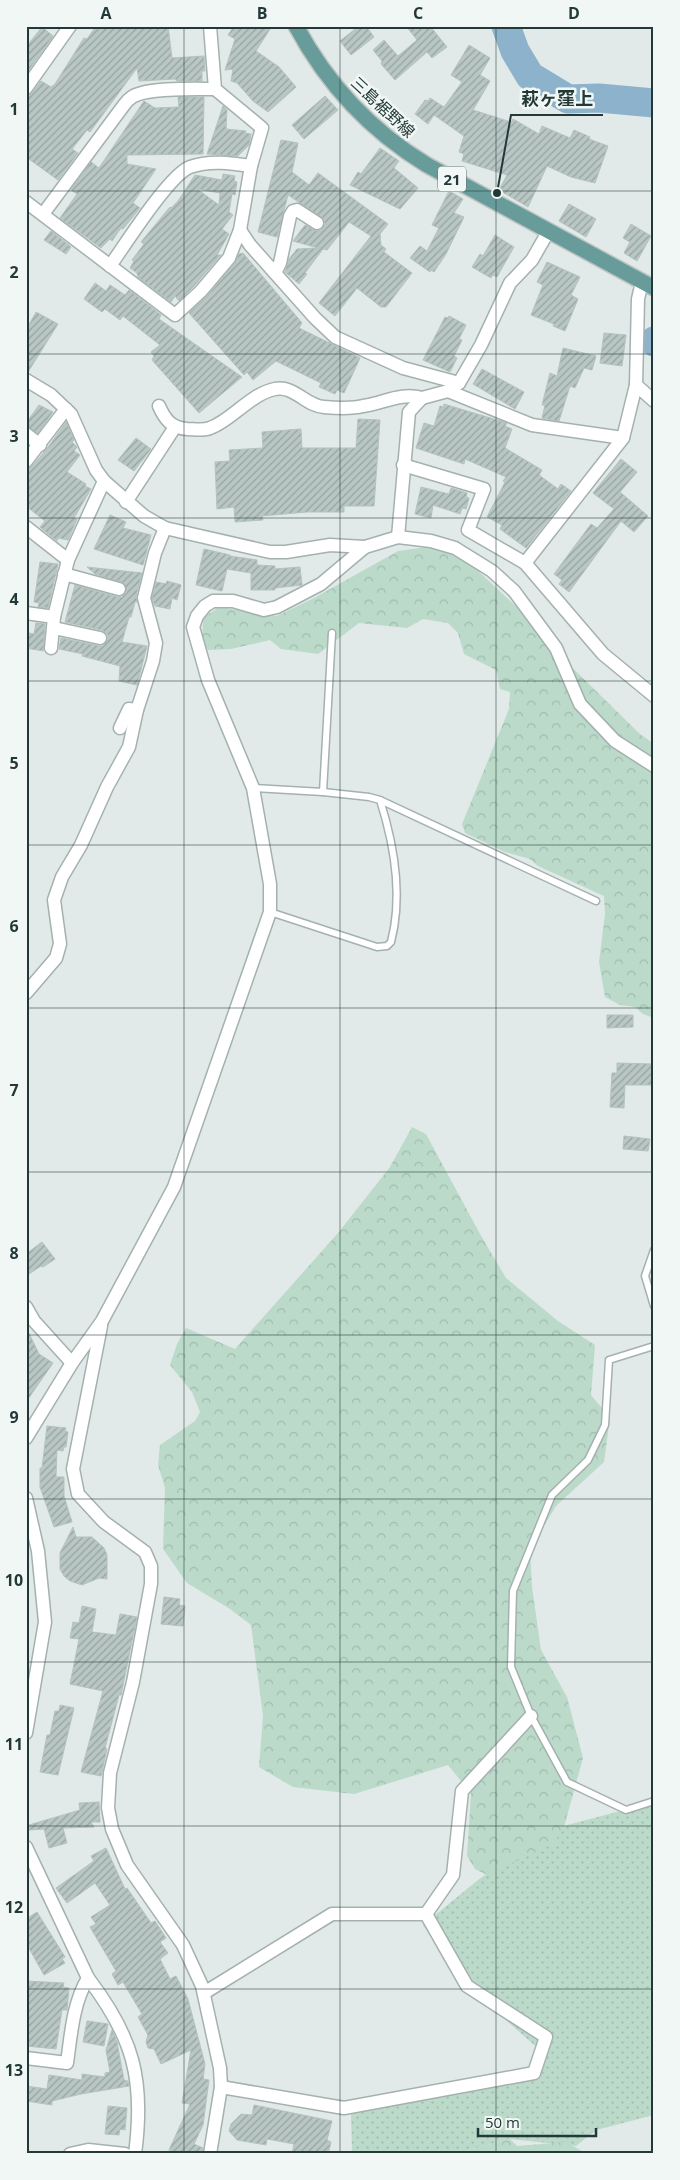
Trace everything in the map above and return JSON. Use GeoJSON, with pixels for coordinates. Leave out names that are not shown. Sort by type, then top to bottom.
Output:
{"type":"FeatureCollection","features":[{"type":"Feature","properties":{"kind":"main road","name":"三島裾野線"},"geometry":{"type":"LineString","coordinates":[[296,26],[333,84],[351,104],[394,144],[548,232],[648,285]]}},
{"type":"Feature","properties":{"kind":"street"},"geometry":{"type":"LineString","coordinates":[[26,88],[70,26]]}},
{"type":"Feature","properties":{"kind":"street"},"geometry":{"type":"LineString","coordinates":[[210,26],[215,90]]}},
{"type":"Feature","properties":{"kind":"street"},"geometry":{"type":"LineString","coordinates":[[26,202],[175,315],[201,291],[229,258],[240,230],[251,166],[262,128],[215,90],[192,89],[147,92],[133,96],[124,105],[43,214]]}},
{"type":"Feature","properties":{"kind":"street"},"geometry":{"type":"LineString","coordinates":[[110,266],[179,173],[201,164],[227,163],[251,166]]}},
{"type":"Feature","properties":{"kind":"street"},"geometry":{"type":"LineString","coordinates":[[275,273],[280,263],[290,216],[293,211],[297,210],[317,223]]}},
{"type":"Feature","properties":{"kind":"street"},"geometry":{"type":"LineString","coordinates":[[240,230],[314,318],[336,337],[403,368],[459,383]]}},
{"type":"Feature","properties":{"kind":"street"},"geometry":{"type":"LineString","coordinates":[[398,537],[409,412],[422,398],[448,390],[459,383],[510,283],[532,260],[548,232]]}},
{"type":"Feature","properties":{"kind":"street"},"geometry":{"type":"LineString","coordinates":[[525,563],[623,438],[636,385],[638,298],[648,285]]}},
{"type":"Feature","properties":{"kind":"street"},"geometry":{"type":"LineString","coordinates":[[26,380],[51,395],[71,414],[96,470],[104,481],[144,516],[165,528],[270,552],[286,552],[330,545],[365,547],[398,537],[431,541],[459,550],[492,571],[519,598],[556,648],[580,704],[614,741],[654,766]]}},
{"type":"Feature","properties":{"kind":"street"},"geometry":{"type":"LineString","coordinates":[[636,385],[654,401]]}},
{"type":"Feature","properties":{"kind":"street"},"geometry":{"type":"LineString","coordinates":[[160,406],[164,416],[175,427],[202,430],[210,428],[244,404],[276,388],[293,391],[314,405],[325,407],[363,406],[411,395],[422,398]]}},
{"type":"Feature","properties":{"kind":"street"},"geometry":{"type":"LineString","coordinates":[[448,390],[532,425],[623,438]]}},
{"type":"Feature","properties":{"kind":"street"},"geometry":{"type":"LineString","coordinates":[[26,461],[66,409]]}},
{"type":"Feature","properties":{"kind":"street"},"geometry":{"type":"LineString","coordinates":[[126,502],[175,427]]}},
{"type":"Feature","properties":{"kind":"street"},"geometry":{"type":"LineString","coordinates":[[26,434],[40,444]]}},
{"type":"Feature","properties":{"kind":"street"},"geometry":{"type":"LineString","coordinates":[[403,465],[484,489],[459,550]]}},
{"type":"Feature","properties":{"kind":"street"},"geometry":{"type":"LineString","coordinates":[[51,648],[54,622],[68,560],[104,481]]}},
{"type":"Feature","properties":{"kind":"street"},"geometry":{"type":"LineString","coordinates":[[26,527],[68,560]]}},
{"type":"Feature","properties":{"kind":"street"},"geometry":{"type":"LineString","coordinates":[[26,994],[56,958],[60,944],[54,900],[56,893],[62,877],[81,845],[106,787],[129,747],[136,710],[153,661],[156,642],[146,605],[146,589],[165,528]]}},
{"type":"Feature","properties":{"kind":"street"},"geometry":{"type":"LineString","coordinates":[[468,530],[525,563],[603,654],[654,696]]}},
{"type":"Feature","properties":{"kind":"street"},"geometry":{"type":"LineString","coordinates":[[26,1438],[72,1363],[102,1321],[174,1187],[270,912],[270,884],[253,788],[208,680],[193,627],[197,616],[205,606],[213,601],[233,602],[264,610],[277,607],[320,584],[365,547]]}},
{"type":"Feature","properties":{"kind":"street"},"geometry":{"type":"LineString","coordinates":[[64,574],[119,589]]}},
{"type":"Feature","properties":{"kind":"street"},"geometry":{"type":"LineString","coordinates":[[26,613],[100,638]]}},
{"type":"Feature","properties":{"kind":"street"},"geometry":{"type":"LineString","coordinates":[[120,728],[129,709],[136,710]]}},
{"type":"Feature","properties":{"kind":"street"},"geometry":{"type":"LineString","coordinates":[[26,1308],[34,1321],[72,1363]]}},
{"type":"Feature","properties":{"kind":"street"},"geometry":{"type":"LineString","coordinates":[[102,1321],[73,1469],[78,1494],[104,1522],[144,1552],[151,1566],[151,1584],[133,1682],[110,1773],[108,1808],[112,1829],[127,1865],[183,1945],[194,1966],[204,1993],[220,2068],[221,2087],[210,2154]]}},
{"type":"Feature","properties":{"kind":"street"},"geometry":{"type":"LineString","coordinates":[[26,1498],[38,1551],[45,1622],[26,1733]]}},
{"type":"Feature","properties":{"kind":"street"},"geometry":{"type":"LineString","coordinates":[[426,1914],[454,1875],[462,1791],[531,1716]]}},
{"type":"Feature","properties":{"kind":"street"},"geometry":{"type":"LineString","coordinates":[[26,1848],[88,1978],[102,1996],[124,2033],[131,2052],[137,2080],[138,2103],[138,2130],[134,2154]]}},
{"type":"Feature","properties":{"kind":"street"},"geometry":{"type":"LineString","coordinates":[[204,1993],[332,1914],[426,1914]]}},
{"type":"Feature","properties":{"kind":"street"},"geometry":{"type":"LineString","coordinates":[[221,2087],[344,2108],[534,2073],[546,2037],[467,1986],[426,1914]]}},
{"type":"Feature","properties":{"kind":"street"},"geometry":{"type":"LineString","coordinates":[[26,2058],[67,2063],[76,2005],[80,1991],[88,1978]]}},
{"type":"Feature","properties":{"kind":"street"},"geometry":{"type":"LineString","coordinates":[[70,2154],[88,2150],[125,2154]]}},
{"type":"Feature","properties":{"kind":"lane"},"geometry":{"type":"LineString","coordinates":[[323,792],[332,633]]}},
{"type":"Feature","properties":{"kind":"lane"},"geometry":{"type":"LineString","coordinates":[[253,788],[323,792],[370,797],[380,800],[596,901]]}},
{"type":"Feature","properties":{"kind":"lane"},"geometry":{"type":"LineString","coordinates":[[270,912],[376,947],[387,946],[391,942],[397,899],[389,830],[380,800]]}},
{"type":"Feature","properties":{"kind":"lane"},"geometry":{"type":"LineString","coordinates":[[654,1250],[645,1276],[654,1306]]}},
{"type":"Feature","properties":{"kind":"lane"},"geometry":{"type":"LineString","coordinates":[[654,1346],[609,1360],[605,1425],[588,1460],[552,1495],[513,1591],[511,1667],[531,1716],[567,1782],[626,1810],[654,1801]]}},
{"type":"Feature","properties":{"kind":"green space"},"geometry":{"type":"Polygon","coordinates":[[[427,547],[459,555],[475,568],[523,613],[542,638],[640,734],[654,744],[654,1018],[643,1014],[635,1007],[620,1005],[605,997],[599,962],[605,914],[604,896],[538,866],[530,859],[505,852],[465,833],[462,824],[509,709],[510,692],[500,689],[496,670],[464,654],[458,633],[448,623],[423,619],[407,628],[359,623],[318,654],[281,649],[270,640],[231,649],[208,650],[202,644],[203,618],[219,607],[277,616],[314,598],[398,551],[427,547]]]}},
{"type":"Feature","properties":{"kind":"green space"},"geometry":{"type":"Polygon","coordinates":[[[412,1127],[426,1134],[506,1278],[558,1321],[595,1345],[591,1395],[610,1418],[604,1462],[556,1506],[530,1549],[532,1587],[541,1650],[567,1697],[583,1758],[564,1827],[553,1844],[489,1876],[475,1869],[467,1856],[471,1793],[448,1765],[354,1794],[293,1787],[259,1767],[263,1716],[251,1625],[230,1609],[187,1583],[163,1549],[165,1488],[158,1465],[160,1445],[195,1421],[200,1412],[192,1392],[170,1365],[177,1344],[186,1328],[235,1349],[338,1233],[390,1167],[412,1127]]]}},
{"type":"Feature","properties":{"kind":"green space"},"geometry":{"type":"Polygon","coordinates":[[[654,1802],[654,2115],[596,2130],[576,2146],[510,2139],[454,2154],[352,2154],[351,2113],[542,2071],[541,2051],[467,1986],[423,1925],[478,1880],[549,1830],[654,1802]]]}},
{"type":"Feature","properties":{"kind":"green space"},"geometry":{"type":"Polygon","coordinates":[[[510,2139],[517,2146],[566,2142],[587,2154],[454,2154],[510,2139]]]}},
{"type":"Feature","properties":{"kind":"building"},"geometry":{"type":"Polygon","coordinates":[[[168,26],[172,58],[204,56],[205,71],[202,71],[202,81],[177,81],[175,79],[139,81],[137,68],[90,132],[87,130],[72,149],[78,153],[58,180],[26,157],[26,96],[32,93],[41,81],[51,87],[55,84],[84,38],[87,39],[94,29],[168,26]]]}},
{"type":"Feature","properties":{"kind":"building"},"geometry":{"type":"Polygon","coordinates":[[[234,26],[272,26],[256,51],[279,67],[296,87],[268,112],[253,101],[237,83],[231,81],[233,69],[225,70],[235,39],[228,35],[234,26]]]}},
{"type":"Feature","properties":{"kind":"building"},"geometry":{"type":"Polygon","coordinates":[[[359,26],[366,26],[374,37],[351,55],[340,41],[359,26]]]}},
{"type":"Feature","properties":{"kind":"building"},"geometry":{"type":"Polygon","coordinates":[[[406,26],[430,26],[447,47],[432,58],[427,52],[395,80],[381,64],[382,61],[373,50],[384,40],[398,56],[417,40],[406,26]]]}},
{"type":"Feature","properties":{"kind":"building"},"geometry":{"type":"Polygon","coordinates":[[[42,27],[53,36],[26,74],[26,47],[42,27]]]}},
{"type":"Feature","properties":{"kind":"building"},"geometry":{"type":"Polygon","coordinates":[[[469,45],[490,58],[480,75],[490,81],[473,110],[511,122],[513,119],[539,134],[542,126],[570,138],[574,130],[590,137],[589,139],[608,146],[595,183],[571,177],[547,166],[528,207],[499,190],[507,175],[462,161],[464,154],[459,152],[464,136],[434,115],[428,124],[415,114],[425,100],[428,101],[430,98],[444,107],[462,82],[451,75],[469,45]]]}},
{"type":"Feature","properties":{"kind":"building"},"geometry":{"type":"Polygon","coordinates":[[[325,96],[338,110],[304,139],[292,125],[325,96]]]}},
{"type":"Feature","properties":{"kind":"building"},"geometry":{"type":"Polygon","coordinates":[[[178,97],[204,97],[203,154],[127,155],[127,164],[156,169],[133,203],[140,208],[123,229],[121,228],[112,241],[110,239],[101,248],[60,218],[77,194],[71,190],[91,162],[99,168],[144,101],[155,108],[179,107],[178,97]]]}},
{"type":"Feature","properties":{"kind":"building"},"geometry":{"type":"Polygon","coordinates":[[[223,106],[227,110],[226,129],[246,131],[245,133],[251,134],[249,145],[238,156],[207,154],[223,106]]]}},
{"type":"Feature","properties":{"kind":"building"},"geometry":{"type":"Polygon","coordinates":[[[281,140],[298,143],[292,172],[309,185],[318,173],[388,224],[380,234],[381,245],[386,249],[384,252],[412,273],[386,307],[381,307],[357,288],[335,316],[319,303],[371,236],[349,222],[327,250],[323,249],[299,284],[285,272],[289,259],[297,249],[318,248],[293,241],[305,225],[316,231],[321,230],[325,224],[324,219],[288,195],[277,237],[258,232],[281,140]]]}},
{"type":"Feature","properties":{"kind":"building"},"geometry":{"type":"Polygon","coordinates":[[[380,148],[399,161],[394,168],[418,188],[400,209],[350,185],[358,172],[361,174],[380,148]]]}},
{"type":"Feature","properties":{"kind":"building"},"geometry":{"type":"Polygon","coordinates":[[[223,174],[235,176],[234,181],[237,182],[235,195],[232,194],[229,212],[233,215],[222,229],[229,234],[217,255],[221,255],[179,301],[175,296],[171,302],[138,277],[137,273],[130,268],[134,261],[132,260],[144,244],[141,242],[170,207],[178,201],[195,175],[222,180],[223,174]],[[197,189],[219,205],[220,193],[197,189]]]}},
{"type":"Feature","properties":{"kind":"building"},"geometry":{"type":"Polygon","coordinates":[[[449,191],[463,199],[454,213],[464,217],[446,254],[434,272],[431,270],[430,272],[410,258],[420,246],[427,251],[439,228],[432,225],[449,191]]]}},
{"type":"Feature","properties":{"kind":"building"},"geometry":{"type":"Polygon","coordinates":[[[569,204],[596,219],[586,237],[559,221],[569,204]]]}},
{"type":"Feature","properties":{"kind":"building"},"geometry":{"type":"Polygon","coordinates":[[[631,224],[651,236],[637,261],[624,253],[630,242],[623,238],[631,224]]]}},
{"type":"Feature","properties":{"kind":"building"},"geometry":{"type":"Polygon","coordinates":[[[51,231],[71,247],[66,254],[44,240],[51,231]]]}},
{"type":"Feature","properties":{"kind":"building"},"geometry":{"type":"Polygon","coordinates":[[[495,235],[514,247],[497,277],[493,275],[491,278],[472,267],[480,254],[483,256],[495,235]]]}},
{"type":"Feature","properties":{"kind":"building"},"geometry":{"type":"Polygon","coordinates":[[[243,253],[302,323],[299,328],[360,358],[344,393],[337,390],[335,394],[319,387],[321,383],[276,361],[253,380],[247,372],[244,375],[189,313],[207,296],[235,263],[239,254],[243,253]]]}},
{"type":"Feature","properties":{"kind":"building"},"geometry":{"type":"Polygon","coordinates":[[[547,262],[580,277],[571,295],[578,299],[565,331],[553,326],[554,324],[531,315],[543,285],[537,282],[547,262]]]}},
{"type":"Feature","properties":{"kind":"building"},"geometry":{"type":"Polygon","coordinates":[[[95,283],[106,291],[110,285],[125,295],[129,290],[161,315],[159,319],[242,377],[199,413],[152,360],[154,356],[151,352],[160,345],[123,316],[120,320],[105,309],[102,312],[84,299],[95,283]]]}},
{"type":"Feature","properties":{"kind":"building"},"geometry":{"type":"Polygon","coordinates":[[[36,312],[58,324],[28,372],[26,372],[26,330],[36,312]]]}},
{"type":"Feature","properties":{"kind":"building"},"geometry":{"type":"Polygon","coordinates":[[[449,316],[466,325],[459,339],[462,340],[454,356],[457,358],[450,372],[423,360],[445,317],[448,318],[449,316]]]}},
{"type":"Feature","properties":{"kind":"building"},"geometry":{"type":"Polygon","coordinates":[[[604,333],[626,335],[622,366],[600,363],[604,333]]]}},
{"type":"Feature","properties":{"kind":"building"},"geometry":{"type":"Polygon","coordinates":[[[563,348],[596,356],[592,370],[584,368],[575,388],[570,386],[559,421],[542,418],[545,405],[542,405],[550,373],[557,376],[563,348]]]}},
{"type":"Feature","properties":{"kind":"building"},"geometry":{"type":"Polygon","coordinates":[[[482,369],[524,392],[515,409],[473,384],[482,369]]]}},
{"type":"Feature","properties":{"kind":"building"},"geometry":{"type":"Polygon","coordinates":[[[444,404],[507,423],[505,426],[512,429],[505,448],[542,470],[539,475],[558,489],[561,484],[571,491],[526,548],[500,529],[502,525],[487,517],[506,477],[465,459],[464,464],[416,448],[424,423],[434,426],[440,406],[443,407],[444,404]]]}},
{"type":"Feature","properties":{"kind":"building"},"geometry":{"type":"Polygon","coordinates":[[[39,405],[53,412],[38,433],[26,426],[26,423],[39,405]]]}},
{"type":"Feature","properties":{"kind":"building"},"geometry":{"type":"Polygon","coordinates":[[[358,419],[380,420],[374,506],[344,506],[344,512],[307,512],[262,516],[263,520],[235,522],[234,507],[217,509],[215,462],[230,461],[229,450],[263,448],[262,432],[301,429],[302,448],[356,448],[358,419]]]}},
{"type":"Feature","properties":{"kind":"building"},"geometry":{"type":"Polygon","coordinates":[[[66,422],[74,440],[72,442],[77,447],[74,451],[80,455],[67,472],[91,489],[74,518],[77,519],[68,540],[58,538],[57,541],[40,527],[45,521],[26,506],[26,469],[32,466],[46,450],[66,422]]]}},
{"type":"Feature","properties":{"kind":"building"},"geometry":{"type":"Polygon","coordinates":[[[136,438],[151,449],[134,471],[118,460],[136,438]]]}},
{"type":"Feature","properties":{"kind":"building"},"geometry":{"type":"Polygon","coordinates":[[[621,459],[637,472],[620,492],[648,516],[634,532],[621,521],[569,592],[559,584],[562,580],[554,574],[591,524],[597,528],[614,509],[593,493],[621,459]]]}},
{"type":"Feature","properties":{"kind":"building"},"geometry":{"type":"Polygon","coordinates":[[[421,487],[449,494],[451,488],[467,493],[466,497],[469,498],[466,509],[462,508],[460,514],[433,505],[431,518],[415,514],[421,487]]]}},
{"type":"Feature","properties":{"kind":"building"},"geometry":{"type":"Polygon","coordinates":[[[110,515],[126,522],[123,528],[151,535],[143,565],[94,549],[110,515]]]}},
{"type":"Feature","properties":{"kind":"building"},"geometry":{"type":"Polygon","coordinates":[[[204,549],[230,556],[257,560],[257,565],[275,566],[275,569],[300,567],[302,585],[275,588],[275,590],[251,590],[251,573],[227,569],[222,591],[196,585],[204,549]]]}},
{"type":"Feature","properties":{"kind":"building"},"geometry":{"type":"Polygon","coordinates":[[[40,562],[58,564],[48,608],[38,607],[39,603],[34,602],[40,562]]]}},
{"type":"Feature","properties":{"kind":"building"},"geometry":{"type":"Polygon","coordinates":[[[87,567],[142,573],[136,596],[137,602],[135,602],[131,617],[129,617],[122,642],[147,646],[137,685],[119,681],[120,666],[82,656],[83,654],[59,649],[61,638],[99,646],[103,646],[108,640],[108,635],[102,630],[65,622],[75,585],[117,597],[122,597],[127,592],[124,583],[95,574],[87,567]]]}},
{"type":"Feature","properties":{"kind":"building"},"geometry":{"type":"Polygon","coordinates":[[[167,581],[181,585],[177,600],[172,598],[170,609],[155,606],[152,598],[156,582],[166,584],[167,581]]]}},
{"type":"Feature","properties":{"kind":"building"},"geometry":{"type":"Polygon","coordinates":[[[36,623],[45,624],[43,651],[26,648],[29,633],[34,634],[36,623]]]}},
{"type":"Feature","properties":{"kind":"building"},"geometry":{"type":"Polygon","coordinates":[[[607,1015],[633,1015],[633,1027],[607,1028],[607,1015]]]}},
{"type":"Feature","properties":{"kind":"building"},"geometry":{"type":"Polygon","coordinates":[[[617,1063],[653,1064],[652,1085],[625,1085],[624,1108],[610,1107],[612,1073],[617,1073],[617,1063]]]}},
{"type":"Feature","properties":{"kind":"building"},"geometry":{"type":"Polygon","coordinates":[[[624,1136],[650,1139],[648,1151],[623,1149],[624,1136]]]}},
{"type":"Feature","properties":{"kind":"building"},"geometry":{"type":"Polygon","coordinates":[[[42,1242],[55,1259],[26,1276],[26,1254],[42,1242]]]}},
{"type":"Feature","properties":{"kind":"building"},"geometry":{"type":"Polygon","coordinates":[[[26,1327],[39,1354],[53,1363],[26,1402],[26,1327]]]}},
{"type":"Feature","properties":{"kind":"building"},"geometry":{"type":"Polygon","coordinates":[[[47,1426],[66,1428],[65,1431],[68,1432],[66,1447],[64,1447],[63,1451],[57,1450],[56,1477],[64,1477],[64,1496],[72,1522],[54,1527],[40,1487],[40,1468],[42,1468],[47,1426]]]}},
{"type":"Feature","properties":{"kind":"building"},"geometry":{"type":"Polygon","coordinates":[[[73,1527],[76,1537],[92,1537],[104,1548],[107,1555],[107,1579],[99,1578],[82,1585],[70,1581],[64,1576],[60,1569],[60,1553],[73,1527]]]}},
{"type":"Feature","properties":{"kind":"building"},"geometry":{"type":"Polygon","coordinates":[[[164,1597],[180,1599],[179,1605],[185,1606],[183,1626],[161,1624],[164,1597]]]}},
{"type":"Feature","properties":{"kind":"building"},"geometry":{"type":"Polygon","coordinates":[[[82,1606],[96,1609],[92,1632],[116,1635],[120,1614],[137,1617],[121,1695],[119,1695],[105,1748],[107,1749],[101,1776],[81,1772],[103,1691],[70,1684],[79,1639],[70,1638],[73,1622],[79,1623],[82,1606]]]}},
{"type":"Feature","properties":{"kind":"building"},"geometry":{"type":"Polygon","coordinates":[[[60,1705],[74,1708],[58,1775],[40,1772],[47,1735],[50,1735],[55,1711],[59,1711],[60,1705]]]}},
{"type":"Feature","properties":{"kind":"building"},"geometry":{"type":"Polygon","coordinates":[[[99,1802],[100,1822],[91,1822],[94,1827],[63,1828],[67,1843],[49,1848],[44,1829],[29,1830],[29,1825],[80,1810],[79,1803],[99,1802]]]}},
{"type":"Feature","properties":{"kind":"building"},"geometry":{"type":"Polygon","coordinates":[[[106,1848],[125,1889],[127,1888],[151,1923],[155,1921],[166,1938],[160,1942],[168,1953],[160,1959],[170,1979],[176,1976],[188,1999],[205,2064],[203,2079],[209,2080],[203,2125],[194,2144],[203,2148],[202,2154],[179,2154],[169,2150],[190,2104],[182,2103],[191,2050],[161,2064],[154,2049],[148,2048],[146,2042],[148,2035],[138,2017],[142,2014],[123,1982],[118,1985],[112,1974],[116,1971],[90,1927],[96,1924],[91,1917],[110,1905],[95,1883],[67,1903],[56,1888],[94,1861],[91,1856],[106,1848]]]}},
{"type":"Feature","properties":{"kind":"building"},"geometry":{"type":"Polygon","coordinates":[[[37,1912],[65,1957],[62,1959],[65,1963],[44,1975],[26,1943],[26,1919],[37,1912]]]}},
{"type":"Feature","properties":{"kind":"building"},"geometry":{"type":"Polygon","coordinates":[[[26,1981],[64,1983],[63,1987],[69,1988],[67,2010],[62,2010],[56,2049],[26,2046],[26,1981]]]}},
{"type":"Feature","properties":{"kind":"building"},"geometry":{"type":"Polygon","coordinates":[[[87,2021],[108,2024],[104,2046],[83,2042],[87,2021]]]}},
{"type":"Feature","properties":{"kind":"building"},"geometry":{"type":"Polygon","coordinates":[[[112,2030],[117,2042],[124,2080],[128,2081],[129,2086],[52,2101],[52,2105],[26,2101],[26,2086],[47,2089],[49,2075],[82,2080],[82,2074],[105,2077],[105,2073],[110,2072],[106,2050],[112,2030]]]}},
{"type":"Feature","properties":{"kind":"building"},"geometry":{"type":"Polygon","coordinates":[[[254,2105],[332,2121],[327,2140],[331,2142],[328,2154],[292,2154],[294,2144],[267,2139],[266,2145],[237,2140],[229,2131],[231,2124],[241,2114],[252,2115],[254,2105]]]}},
{"type":"Feature","properties":{"kind":"building"},"geometry":{"type":"Polygon","coordinates":[[[108,2106],[127,2108],[125,2130],[120,2129],[119,2135],[105,2134],[108,2106]]]}},
{"type":"Feature","properties":{"kind":"waterway"},"geometry":{"type":"LineString","coordinates":[[506,26],[515,51],[530,76],[568,99],[599,98],[654,103]]}},
{"type":"Feature","properties":{"kind":"place","name":"萩ヶ窪上"},"geometry":{"type":"Point","coordinates":[497,193]}}]}
